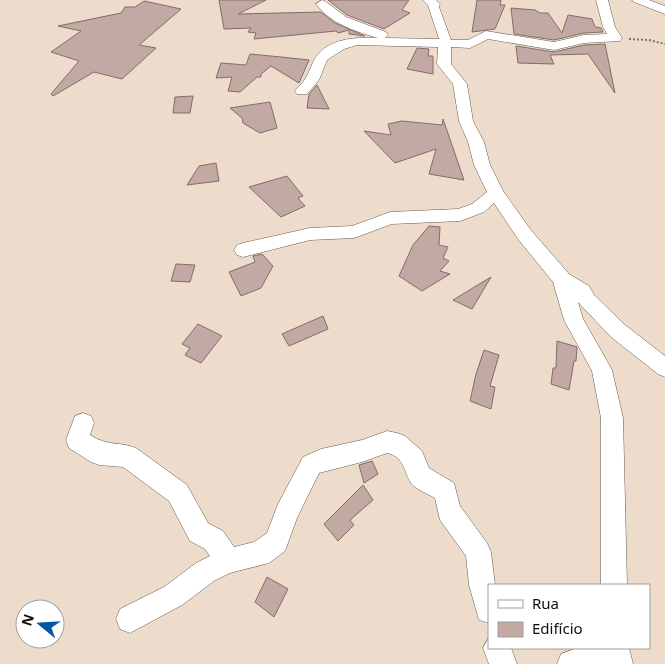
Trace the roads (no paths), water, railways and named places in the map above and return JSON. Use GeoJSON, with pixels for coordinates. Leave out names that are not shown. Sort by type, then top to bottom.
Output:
{"type":"FeatureCollection","features":[{"type":"Feature","properties":{"kind":"street"},"geometry":{"type":"LineString","coordinates":[[429,0],[434,4],[433,7],[445,38],[444,64],[460,84],[466,121],[476,142],[482,165],[496,193],[524,234],[562,279],[582,291],[587,300],[618,331],[665,368]]}},
{"type":"Feature","properties":{"kind":"street"},"geometry":{"type":"LineString","coordinates":[[302,91],[312,80],[321,59],[328,52],[339,46],[357,41],[445,45],[470,44],[486,35],[554,46],[584,39],[616,38],[609,27],[602,0]]}},
{"type":"Feature","properties":{"kind":"street"},"geometry":{"type":"LineString","coordinates":[[638,0],[665,10]]}},
{"type":"Feature","properties":{"kind":"street"},"geometry":{"type":"LineString","coordinates":[[322,4],[330,13],[342,21],[403,42]]}},
{"type":"Feature","properties":{"kind":"street"},"geometry":{"type":"LineString","coordinates":[[243,250],[310,234],[354,232],[390,218],[460,214],[478,208],[496,193]]}},
{"type":"Feature","properties":{"kind":"street"},"geometry":{"type":"LineString","coordinates":[[562,279],[574,320],[602,370],[612,418],[614,584]]}},
{"type":"Feature","properties":{"kind":"street"},"geometry":{"type":"LineString","coordinates":[[83,423],[77,440],[98,454],[128,456],[178,493],[199,532],[214,540],[228,561]]}},
{"type":"Feature","properties":{"kind":"street"},"geometry":{"type":"LineString","coordinates":[[130,619],[173,596],[205,572],[228,561],[260,554],[276,542],[287,512],[311,466],[321,460],[362,451],[387,442],[397,444],[414,460],[420,476],[446,491],[449,511],[478,552],[488,605]]}},
{"type":"Feature","properties":{"kind":"street"},"geometry":{"type":"LineString","coordinates":[[497,649],[504,664]]}},
{"type":"Feature","properties":{"kind":"street"},"geometry":{"type":"LineString","coordinates":[[572,664],[610,656]]}}]}
